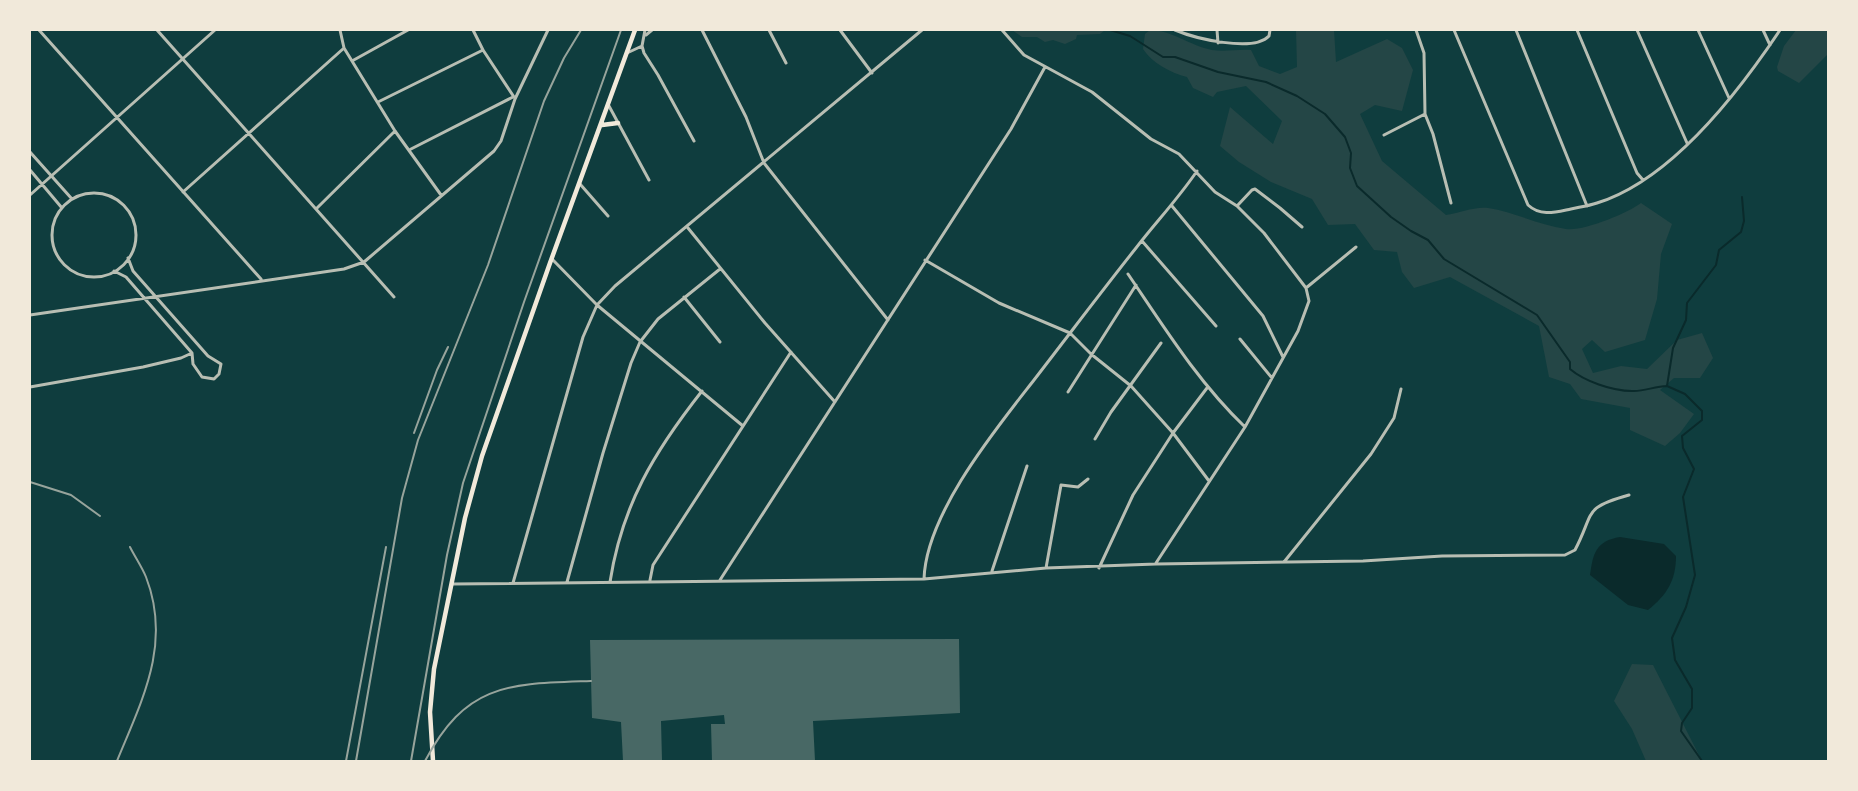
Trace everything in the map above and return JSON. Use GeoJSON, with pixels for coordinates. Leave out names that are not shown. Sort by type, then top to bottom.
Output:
{"type":"FeatureCollection","features":[{"type":"Feature","properties":{"kind":"main road"},"geometry":{"type":"LineString","coordinates":[[432,761],[430,693],[465,518],[482,456],[551,258],[609,106],[635,30]]}},
{"type":"Feature","properties":{"kind":"main road"},"geometry":{"type":"LineString","coordinates":[[602,125],[618,123]]}},
{"type":"Feature","properties":{"kind":"street"},"geometry":{"type":"LineString","coordinates":[[39,30],[262,280]]}},
{"type":"Feature","properties":{"kind":"street"},"geometry":{"type":"LineString","coordinates":[[157,30],[394,297]]}},
{"type":"Feature","properties":{"kind":"street"},"geometry":{"type":"LineString","coordinates":[[30,195],[216,30]]}},
{"type":"Feature","properties":{"kind":"street"},"geometry":{"type":"LineString","coordinates":[[340,30],[344,48],[352,61],[396,131],[411,149],[442,195]]}},
{"type":"Feature","properties":{"kind":"street"},"geometry":{"type":"LineString","coordinates":[[352,61],[408,30]]}},
{"type":"Feature","properties":{"kind":"street"},"geometry":{"type":"LineString","coordinates":[[473,30],[483,50],[514,98]]}},
{"type":"Feature","properties":{"kind":"street"},"geometry":{"type":"LineString","coordinates":[[644,30],[645,35],[642,46],[644,53],[694,141]]}},
{"type":"Feature","properties":{"kind":"street"},"geometry":{"type":"LineString","coordinates":[[645,35],[652,30]]}},
{"type":"Feature","properties":{"kind":"street"},"geometry":{"type":"LineString","coordinates":[[702,30],[746,117],[764,163],[888,320]]}},
{"type":"Feature","properties":{"kind":"street"},"geometry":{"type":"LineString","coordinates":[[769,30],[786,63]]}},
{"type":"Feature","properties":{"kind":"street"},"geometry":{"type":"LineString","coordinates":[[840,30],[872,73]]}},
{"type":"Feature","properties":{"kind":"street"},"geometry":{"type":"LineString","coordinates":[[513,583],[583,337],[597,305],[615,286],[688,228],[922,30]]}},
{"type":"Feature","properties":{"kind":"street"},"geometry":{"type":"LineString","coordinates":[[1002,30],[1024,54],[1092,92],[1151,139],[1179,154],[1215,192],[1237,206],[1282,254],[1306,288],[1309,301],[1307,309],[1272,378],[1245,427],[1156,564]]}},
{"type":"Feature","properties":{"kind":"street"},"geometry":{"type":"LineString","coordinates":[[1175,30],[1218,43],[1259,41],[1267,39],[1270,30]]}},
{"type":"Feature","properties":{"kind":"street"},"geometry":{"type":"LineString","coordinates":[[1217,30],[1218,43]]}},
{"type":"Feature","properties":{"kind":"street"},"geometry":{"type":"LineString","coordinates":[[1416,30],[1424,53],[1425,114],[1433,134],[1451,203]]}},
{"type":"Feature","properties":{"kind":"street"},"geometry":{"type":"LineString","coordinates":[[1454,30],[1528,205],[1534,211],[1552,213],[1587,206],[1608,199],[1661,167],[1687,143],[1729,98],[1780,30]]}},
{"type":"Feature","properties":{"kind":"street"},"geometry":{"type":"LineString","coordinates":[[1516,30],[1587,206]]}},
{"type":"Feature","properties":{"kind":"street"},"geometry":{"type":"LineString","coordinates":[[1577,30],[1637,173],[1642,180]]}},
{"type":"Feature","properties":{"kind":"street"},"geometry":{"type":"LineString","coordinates":[[1637,30],[1687,143]]}},
{"type":"Feature","properties":{"kind":"street"},"geometry":{"type":"LineString","coordinates":[[1698,30],[1729,98]]}},
{"type":"Feature","properties":{"kind":"street"},"geometry":{"type":"LineString","coordinates":[[1763,30],[1770,45]]}},
{"type":"Feature","properties":{"kind":"street"},"geometry":{"type":"LineString","coordinates":[[30,314],[344,269],[364,262],[494,152],[501,141],[514,98],[547,31]]}},
{"type":"Feature","properties":{"kind":"street"},"geometry":{"type":"LineString","coordinates":[[628,53],[642,46]]}},
{"type":"Feature","properties":{"kind":"street"},"geometry":{"type":"LineString","coordinates":[[183,192],[344,48]]}},
{"type":"Feature","properties":{"kind":"street"},"geometry":{"type":"LineString","coordinates":[[636,49],[644,53]]}},
{"type":"Feature","properties":{"kind":"street"},"geometry":{"type":"LineString","coordinates":[[378,102],[483,50]]}},
{"type":"Feature","properties":{"kind":"street"},"geometry":{"type":"LineString","coordinates":[[720,580],[836,402],[925,260],[1011,130],[1045,67]]}},
{"type":"Feature","properties":{"kind":"street"},"geometry":{"type":"LineString","coordinates":[[411,149],[514,98]]}},
{"type":"Feature","properties":{"kind":"street"},"geometry":{"type":"LineString","coordinates":[[609,106],[650,180]]}},
{"type":"Feature","properties":{"kind":"street"},"geometry":{"type":"LineString","coordinates":[[1384,135],[1425,114]]}},
{"type":"Feature","properties":{"kind":"street"},"geometry":{"type":"LineString","coordinates":[[316,209],[396,131]]}},
{"type":"Feature","properties":{"kind":"street"},"geometry":{"type":"LineString","coordinates":[[30,152],[72,199]]}},
{"type":"Feature","properties":{"kind":"street"},"geometry":{"type":"LineString","coordinates":[[30,170],[62,208]]}},
{"type":"Feature","properties":{"kind":"street"},"geometry":{"type":"LineString","coordinates":[[924,579],[924,562],[946,509],[990,437],[1142,241],[1172,206],[1197,171]]}},
{"type":"Feature","properties":{"kind":"street"},"geometry":{"type":"LineString","coordinates":[[580,184],[608,216]]}},
{"type":"Feature","properties":{"kind":"street"},"geometry":{"type":"LineString","coordinates":[[1237,206],[1255,189],[1302,227]]}},
{"type":"Feature","properties":{"kind":"street"},"geometry":{"type":"LineString","coordinates":[[92,193],[104,194],[124,205],[135,225],[134,248],[128,258],[114,271],[92,276],[81,274],[62,261],[56,252],[53,229],[62,208],[72,199],[92,193]]}},
{"type":"Feature","properties":{"kind":"street"},"geometry":{"type":"LineString","coordinates":[[1172,206],[1263,316],[1283,357]]}},
{"type":"Feature","properties":{"kind":"street"},"geometry":{"type":"LineString","coordinates":[[688,228],[720,269],[836,402]]}},
{"type":"Feature","properties":{"kind":"street"},"geometry":{"type":"LineString","coordinates":[[1142,241],[1216,326]]}},
{"type":"Feature","properties":{"kind":"street"},"geometry":{"type":"LineString","coordinates":[[1306,288],[1356,248]]}},
{"type":"Feature","properties":{"kind":"street"},"geometry":{"type":"LineString","coordinates":[[114,271],[126,277],[192,353],[193,364],[202,377],[214,379],[219,374],[221,364],[208,356],[134,271],[128,258]]}},
{"type":"Feature","properties":{"kind":"street"},"geometry":{"type":"LineString","coordinates":[[551,258],[597,305],[743,426]]}},
{"type":"Feature","properties":{"kind":"street"},"geometry":{"type":"LineString","coordinates":[[925,260],[999,303],[1070,333],[1091,354],[1131,386],[1173,433],[1209,482]]}},
{"type":"Feature","properties":{"kind":"street"},"geometry":{"type":"LineString","coordinates":[[567,582],[603,453],[631,363],[640,342],[658,319],[720,269]]}},
{"type":"Feature","properties":{"kind":"street"},"geometry":{"type":"LineString","coordinates":[[1128,274],[1207,388],[1245,427]]}},
{"type":"Feature","properties":{"kind":"street"},"geometry":{"type":"LineString","coordinates":[[1068,392],[1136,285]]}},
{"type":"Feature","properties":{"kind":"street"},"geometry":{"type":"LineString","coordinates":[[684,297],[720,342]]}},
{"type":"Feature","properties":{"kind":"street"},"geometry":{"type":"LineString","coordinates":[[1240,339],[1272,378]]}},
{"type":"Feature","properties":{"kind":"street"},"geometry":{"type":"LineString","coordinates":[[1096,439],[1162,343]]}},
{"type":"Feature","properties":{"kind":"street"},"geometry":{"type":"LineString","coordinates":[[650,580],[653,565],[791,352]]}},
{"type":"Feature","properties":{"kind":"street"},"geometry":{"type":"LineString","coordinates":[[30,387],[143,367],[181,358],[192,353]]}},
{"type":"Feature","properties":{"kind":"street"},"geometry":{"type":"LineString","coordinates":[[1099,568],[1133,495],[1173,433],[1207,388]]}},
{"type":"Feature","properties":{"kind":"street"},"geometry":{"type":"LineString","coordinates":[[1284,563],[1371,454],[1394,418],[1400,389]]}},
{"type":"Feature","properties":{"kind":"street"},"geometry":{"type":"LineString","coordinates":[[610,582],[615,548],[631,503],[645,474],[702,391]]}},
{"type":"Feature","properties":{"kind":"street"},"geometry":{"type":"LineString","coordinates":[[992,571],[1027,466]]}},
{"type":"Feature","properties":{"kind":"street"},"geometry":{"type":"LineString","coordinates":[[1046,568],[1062,485],[1078,487],[1088,479]]}},
{"type":"Feature","properties":{"kind":"street"},"geometry":{"type":"LineString","coordinates":[[452,584],[650,580],[924,579],[992,571],[1046,568],[1099,568],[1156,564],[1362,561],[1442,556],[1565,555],[1575,550],[1591,511],[1600,504],[1629,495]]}},
{"type":"Feature","properties":{"kind":"shaded area"},"geometry":{"type":"Polygon","coordinates":[[[1012,30],[1105,30],[1100,34],[1077,35],[1076,39],[1065,44],[1053,40],[1045,42],[1037,37],[1022,37],[1012,30]]]}},
{"type":"Feature","properties":{"kind":"shaded area"},"geometry":{"type":"Polygon","coordinates":[[[1150,30],[1173,35],[1212,50],[1251,50],[1259,66],[1280,74],[1297,67],[1296,30],[1334,30],[1336,62],[1387,39],[1402,48],[1413,70],[1402,111],[1375,105],[1360,114],[1382,161],[1446,215],[1488,208],[1556,227],[1573,229],[1605,221],[1641,203],[1672,224],[1661,254],[1657,299],[1645,340],[1605,352],[1592,340],[1582,349],[1593,373],[1621,366],[1647,369],[1677,340],[1702,333],[1713,358],[1700,378],[1674,378],[1660,390],[1694,414],[1680,433],[1665,446],[1630,430],[1630,408],[1581,399],[1570,384],[1549,377],[1539,326],[1450,277],[1414,288],[1402,272],[1397,252],[1374,250],[1355,224],[1328,225],[1312,199],[1271,182],[1239,162],[1220,146],[1230,107],[1273,144],[1282,121],[1246,86],[1217,92],[1213,97],[1193,88],[1187,77],[1168,70],[1157,63],[1143,49],[1145,34],[1150,30]]]}},
{"type":"Feature","properties":{"kind":"shaded area"},"geometry":{"type":"Polygon","coordinates":[[[1796,30],[1828,30],[1828,54],[1799,83],[1778,71],[1777,67],[1784,46],[1796,30]]]}},
{"type":"Feature","properties":{"kind":"shaded area"},"geometry":{"type":"Polygon","coordinates":[[[1620,537],[1664,544],[1676,556],[1676,565],[1669,586],[1660,599],[1648,610],[1628,605],[1590,575],[1594,554],[1597,549],[1606,542],[1620,537]]]}},
{"type":"Feature","properties":{"kind":"shaded area"},"geometry":{"type":"Polygon","coordinates":[[[1632,664],[1653,665],[1702,761],[1646,761],[1632,729],[1614,701],[1632,664]]]}},
{"type":"Feature","properties":{"kind":"building"},"geometry":{"type":"Polygon","coordinates":[[[959,639],[960,713],[813,721],[815,761],[712,761],[711,724],[725,724],[724,715],[661,721],[662,761],[623,761],[621,722],[592,718],[590,640],[959,639]]]}},
{"type":"Feature","properties":{"kind":"waterway"},"geometry":{"type":"LineString","coordinates":[[1110,30],[1130,36],[1163,57],[1175,57],[1218,72],[1266,82],[1297,96],[1325,114],[1345,137],[1351,153],[1350,168],[1357,186],[1391,217],[1428,240],[1444,259],[1537,315],[1570,362],[1570,369],[1590,381],[1624,391],[1667,386]]}},
{"type":"Feature","properties":{"kind":"waterway"},"geometry":{"type":"LineString","coordinates":[[1702,761],[1681,731],[1682,723],[1692,708],[1692,689],[1675,660],[1672,638],[1686,607],[1695,575],[1683,497],[1694,469],[1683,448],[1682,436],[1702,420],[1702,411],[1685,394],[1667,386],[1673,348],[1686,320],[1687,303],[1716,265],[1719,250],[1741,232],[1744,221],[1742,197]]}},
{"type":"Feature","properties":{"kind":"railway"},"geometry":{"type":"LineString","coordinates":[[356,761],[402,498],[418,440],[488,265],[544,101],[564,58],[581,30]]}},
{"type":"Feature","properties":{"kind":"railway"},"geometry":{"type":"LineString","coordinates":[[411,761],[447,555],[463,483],[524,302],[621,30]]}},
{"type":"Feature","properties":{"kind":"railway"},"geometry":{"type":"LineString","coordinates":[[414,433],[437,370],[448,347]]}},
{"type":"Feature","properties":{"kind":"railway"},"geometry":{"type":"LineString","coordinates":[[30,482],[71,495],[100,516]]}},
{"type":"Feature","properties":{"kind":"railway"},"geometry":{"type":"LineString","coordinates":[[117,761],[144,694],[155,649],[156,625],[153,602],[146,577],[130,547]]}},
{"type":"Feature","properties":{"kind":"railway"},"geometry":{"type":"LineString","coordinates":[[346,761],[386,547]]}},
{"type":"Feature","properties":{"kind":"railway"},"geometry":{"type":"LineString","coordinates":[[425,761],[441,735],[457,716],[474,702],[493,693],[514,687],[591,681]]}}]}
